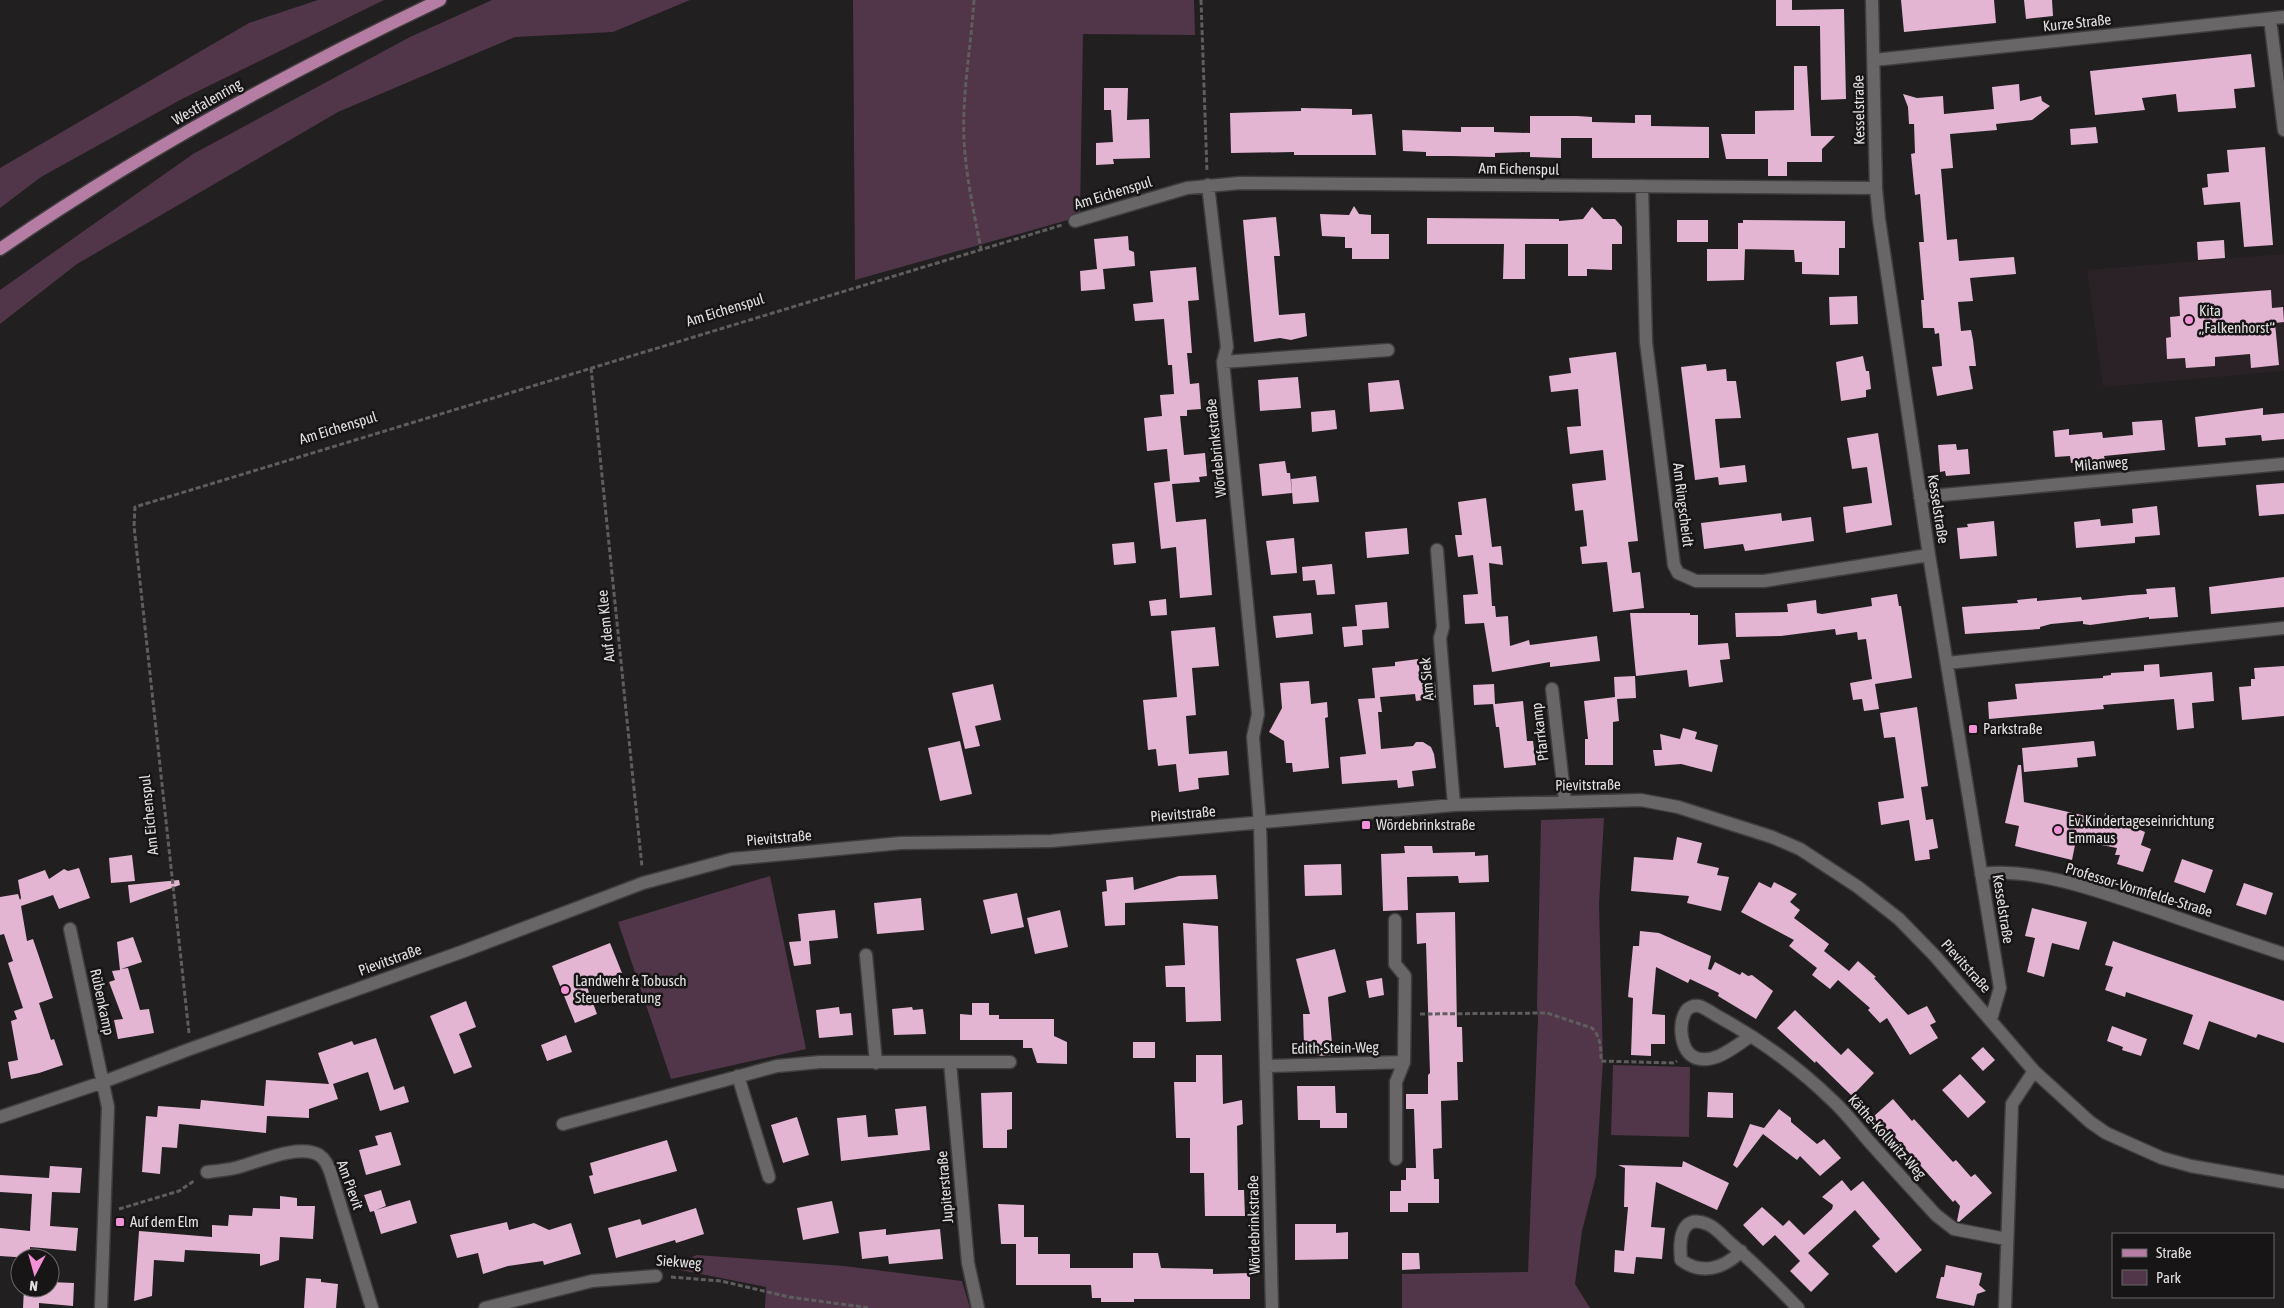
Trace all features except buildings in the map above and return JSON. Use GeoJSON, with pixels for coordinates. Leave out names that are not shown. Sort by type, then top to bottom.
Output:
{"type":"FeatureCollection","features":[{"type":"Feature","properties":{"kind":"main road","name":"Westfalenring"},"geometry":{"type":"LineString","coordinates":[[0,249],[41,221],[217,113],[348,44],[440,0]]}},
{"type":"Feature","properties":{"kind":"street","name":"Kesselstraße"},"geometry":{"type":"LineString","coordinates":[[1872,0],[1876,188],[1929,555],[2000,988],[1991,1019]]}},
{"type":"Feature","properties":{"kind":"street","name":"Kurze Straße"},"geometry":{"type":"LineString","coordinates":[[1874,60],[2284,17]]}},
{"type":"Feature","properties":{"kind":"street"},"geometry":{"type":"LineString","coordinates":[[2270,19],[2284,130]]}},
{"type":"Feature","properties":{"kind":"street","name":"Am Eichenspul"},"geometry":{"type":"LineString","coordinates":[[1075,221],[1187,188],[1240,183],[1876,188]]}},
{"type":"Feature","properties":{"kind":"street","name":"Wördebrinkstraße"},"geometry":{"type":"LineString","coordinates":[[1208,185],[1227,347],[1223,362],[1258,714],[1253,737],[1260,824],[1272,1308]]}},
{"type":"Feature","properties":{"kind":"street","name":"Am Ringscheidt"},"geometry":{"type":"LineString","coordinates":[[1642,186],[1646,342],[1674,565],[1678,573],[1696,580],[1764,580],[1929,555]]}},
{"type":"Feature","properties":{"kind":"street"},"geometry":{"type":"LineString","coordinates":[[1223,362],[1388,350]]}},
{"type":"Feature","properties":{"kind":"street","name":"Milanweg"},"geometry":{"type":"LineString","coordinates":[[1920,496],[2284,464]]}},
{"type":"Feature","properties":{"kind":"street","name":"Am Siek"},"geometry":{"type":"LineString","coordinates":[[1437,550],[1443,627],[1440,638],[1454,805]]}},
{"type":"Feature","properties":{"kind":"street"},"geometry":{"type":"LineString","coordinates":[[1947,662],[2284,628]]}},
{"type":"Feature","properties":{"kind":"street","name":"Pfarrkamp"},"geometry":{"type":"LineString","coordinates":[[1552,689],[1565,801]]}},
{"type":"Feature","properties":{"kind":"street","name":"Pievitstraße"},"geometry":{"type":"LineString","coordinates":[[0,1117],[103,1082],[190,1049],[464,952],[643,883],[732,859],[901,843],[1051,841],[1260,824],[1454,805],[1641,800],[1678,807],[1729,822],[1800,848],[1858,887],[1899,920],[1936,956],[2034,1071],[2090,1122],[2134,1147],[2162,1158],[2191,1166],[2284,1182]]}},
{"type":"Feature","properties":{"kind":"street","name":"Professor-Vormfelde-Straße"},"geometry":{"type":"LineString","coordinates":[[1981,874],[1999,872],[2024,874],[2072,884],[2284,954]]}},
{"type":"Feature","properties":{"kind":"street"},"geometry":{"type":"LineString","coordinates":[[1395,920],[1395,964],[1405,976],[1404,1062],[1396,1082],[1396,1159]]}},
{"type":"Feature","properties":{"kind":"street","name":"Rübenkamp"},"geometry":{"type":"LineString","coordinates":[[70,929],[103,1082]]}},
{"type":"Feature","properties":{"kind":"street"},"geometry":{"type":"LineString","coordinates":[[866,955],[876,1064]]}},
{"type":"Feature","properties":{"kind":"street","name":"Käthe-Kollwitz-Weg"},"geometry":{"type":"LineString","coordinates":[[1688,1053],[1683,1044],[1682,1031],[1686,1011],[1691,1007],[1699,1006],[1750,1036],[1800,1072],[1832,1100],[1936,1215],[1954,1229],[1982,1236],[2006,1239]]}},
{"type":"Feature","properties":{"kind":"street"},"geometry":{"type":"LineString","coordinates":[[1688,1053],[1707,1060],[1719,1056],[1750,1036]]}},
{"type":"Feature","properties":{"kind":"street","name":"Jupiterstraße"},"geometry":{"type":"LineString","coordinates":[[950,1062],[968,1263],[978,1308]]}},
{"type":"Feature","properties":{"kind":"street"},"geometry":{"type":"LineString","coordinates":[[563,1124],[777,1066],[802,1064],[1010,1062]]}},
{"type":"Feature","properties":{"kind":"street","name":"Edith-Stein-Weg"},"geometry":{"type":"LineString","coordinates":[[1267,1066],[1404,1062]]}},
{"type":"Feature","properties":{"kind":"street"},"geometry":{"type":"LineString","coordinates":[[2005,1308],[2012,1104],[2034,1071]]}},
{"type":"Feature","properties":{"kind":"street"},"geometry":{"type":"LineString","coordinates":[[738,1076],[769,1177]]}},
{"type":"Feature","properties":{"kind":"street"},"geometry":{"type":"LineString","coordinates":[[100,1308],[108,1107],[103,1082]]}},
{"type":"Feature","properties":{"kind":"street","name":"Am Pievit"},"geometry":{"type":"LineString","coordinates":[[207,1172],[233,1168],[294,1152],[307,1152],[318,1155],[326,1161],[372,1308]]}},
{"type":"Feature","properties":{"kind":"street"},"geometry":{"type":"LineString","coordinates":[[1741,1251],[1731,1262],[1719,1266],[1691,1268],[1681,1260],[1679,1242],[1682,1232],[1688,1225],[1698,1221],[1709,1224],[1741,1251],[1798,1308]]}},
{"type":"Feature","properties":{"kind":"street","name":"Siekweg"},"geometry":{"type":"LineString","coordinates":[[485,1308],[592,1280],[656,1276]]}},
{"type":"Feature","properties":{"kind":"path"},"geometry":{"type":"LineString","coordinates":[[974,0],[965,88],[964,140],[968,185],[981,249]]}},
{"type":"Feature","properties":{"kind":"path"},"geometry":{"type":"LineString","coordinates":[[1201,0],[1208,185]]}},
{"type":"Feature","properties":{"kind":"path","name":"Am Eichenspul"},"geometry":{"type":"LineString","coordinates":[[190,1049],[135,536],[135,507],[1075,221]]}},
{"type":"Feature","properties":{"kind":"path","name":"Auf dem Klee"},"geometry":{"type":"LineString","coordinates":[[591,368],[643,883]]}},
{"type":"Feature","properties":{"kind":"path"},"geometry":{"type":"LineString","coordinates":[[1405,1014],[1547,1013],[1592,1028],[1596,1032],[1601,1044],[1601,1061],[1674,1063],[1688,1053]]}},
{"type":"Feature","properties":{"kind":"path"},"geometry":{"type":"LineString","coordinates":[[105,1213],[179,1191],[207,1172]]}},
{"type":"Feature","properties":{"kind":"path","name":"Siekweg"},"geometry":{"type":"LineString","coordinates":[[656,1276],[720,1281],[788,1297],[871,1308]]}},
{"type":"Feature","properties":{"kind":"shaded area","name":"Kita „Falkenhorst“"},"geometry":{"type":"Polygon","coordinates":[[[2284,254],[2284,371],[2103,387],[2087,270],[2284,254]]]}},
{"type":"Feature","properties":{"kind":"green space"},"geometry":{"type":"Polygon","coordinates":[[[318,0],[384,0],[180,100],[41,177],[0,208],[0,168],[249,23],[318,0]]]}},
{"type":"Feature","properties":{"kind":"green space"},"geometry":{"type":"Polygon","coordinates":[[[492,0],[690,0],[613,32],[515,37],[338,112],[77,264],[0,324],[0,290],[193,154],[410,37],[492,0]]]}},
{"type":"Feature","properties":{"kind":"green space"},"geometry":{"type":"Polygon","coordinates":[[[853,0],[1194,0],[1195,35],[1083,34],[1080,212],[1068,220],[855,280],[853,0]]]}},
{"type":"Feature","properties":{"kind":"green space"},"geometry":{"type":"Polygon","coordinates":[[[1604,818],[1599,904],[1603,1061],[1596,1176],[1582,1231],[1575,1284],[1590,1308],[1402,1308],[1402,1274],[1528,1272],[1538,1018],[1541,820],[1604,818]]]}},
{"type":"Feature","properties":{"kind":"green space"},"geometry":{"type":"Polygon","coordinates":[[[770,876],[806,1049],[671,1079],[618,922],[770,876]]]}},
{"type":"Feature","properties":{"kind":"green space"},"geometry":{"type":"Polygon","coordinates":[[[1613,1065],[1690,1067],[1689,1137],[1611,1135],[1613,1065]]]}},
{"type":"Feature","properties":{"kind":"green space"},"geometry":{"type":"Polygon","coordinates":[[[697,1255],[844,1266],[962,1281],[970,1308],[765,1308],[766,1287],[665,1267],[697,1255]]]}},
{"type":"Feature","properties":{"kind":"place","name":"Kita „Falkenhorst“"},"geometry":{"type":"Point","coordinates":[2189,320]}},
{"type":"Feature","properties":{"kind":"place","name":"Parkstraße"},"geometry":{"type":"Point","coordinates":[1973,729]}},
{"type":"Feature","properties":{"kind":"place","name":"Wördebrinkstraße"},"geometry":{"type":"Point","coordinates":[1366,825]}},
{"type":"Feature","properties":{"kind":"place","name":"Ev. Kindertageseinrichtung Emmaus"},"geometry":{"type":"Point","coordinates":[2058,830]}},
{"type":"Feature","properties":{"kind":"place","name":"Landwehr & Tobusch Steuerberatung"},"geometry":{"type":"Point","coordinates":[565,990]}},
{"type":"Feature","properties":{"kind":"place","name":"Auf dem Elm"},"geometry":{"type":"Point","coordinates":[120,1222]}}]}
